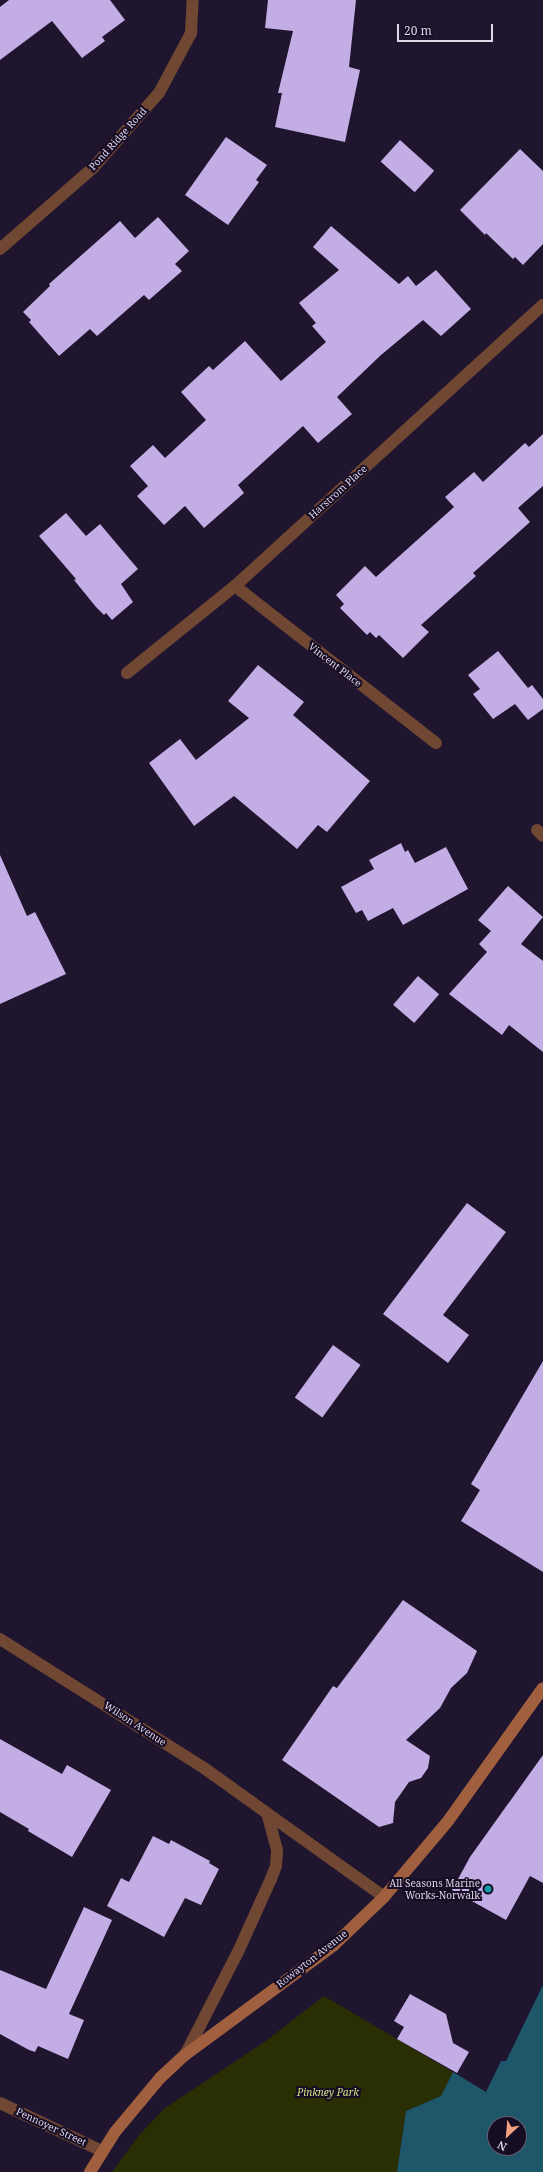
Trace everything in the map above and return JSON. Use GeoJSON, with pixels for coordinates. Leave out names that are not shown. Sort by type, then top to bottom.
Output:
{"type":"FeatureCollection","features":[{"type":"Feature","properties":{"kind":"main road","name":"Rowayton Avenue"},"geometry":{"type":"LineString","coordinates":[[90,2172],[115,2132],[160,2078],[185,2055],[334,1945],[384,1897],[448,1821],[543,1688]]}},
{"type":"Feature","properties":{"kind":"street","name":"Pond Ridge Road"},"geometry":{"type":"LineString","coordinates":[[0,249],[93,168],[159,92],[191,33],[193,0]]}},
{"type":"Feature","properties":{"kind":"street","name":"Harstrom Place"},"geometry":{"type":"LineString","coordinates":[[127,673],[235,586],[543,305]]}},
{"type":"Feature","properties":{"kind":"street","name":"Vincent Place"},"geometry":{"type":"LineString","coordinates":[[235,586],[436,743]]}},
{"type":"Feature","properties":{"kind":"street","name":"Wilson Avenue"},"geometry":{"type":"LineString","coordinates":[[0,1639],[145,1730],[268,1813],[384,1897]]}},
{"type":"Feature","properties":{"kind":"street"},"geometry":{"type":"LineString","coordinates":[[185,2055],[238,1952],[276,1866],[277,1850],[268,1813]]}},
{"type":"Feature","properties":{"kind":"street","name":"Pennoyer Street"},"geometry":{"type":"LineString","coordinates":[[0,2103],[102,2151]]}},
{"type":"Feature","properties":{"kind":"green space","name":"Pinkney Park"},"geometry":{"type":"Polygon","coordinates":[[[324,1996],[453,2072],[441,2096],[406,2111],[397,2172],[112,2172],[139,2135],[165,2108],[263,2043],[324,1996]]]}},
{"type":"Feature","properties":{"kind":"water"},"geometry":{"type":"Polygon","coordinates":[[[543,1985],[543,2172],[397,2172],[406,2111],[441,2096],[453,2072],[486,2092],[501,2061],[506,2061],[543,1985]]]}},
{"type":"Feature","properties":{"kind":"building"},"geometry":{"type":"Polygon","coordinates":[[[9,0],[110,0],[125,20],[102,37],[105,41],[82,58],[52,21],[0,60],[0,7],[9,0]]]}},
{"type":"Feature","properties":{"kind":"building"},"geometry":{"type":"Polygon","coordinates":[[[268,0],[356,0],[349,67],[360,70],[345,142],[275,127],[282,93],[278,93],[293,31],[265,28],[268,0]]]}},
{"type":"Feature","properties":{"kind":"building"},"geometry":{"type":"Polygon","coordinates":[[[226,137],[267,165],[256,180],[259,182],[228,225],[185,195],[226,137]]]}},
{"type":"Feature","properties":{"kind":"building"},"geometry":{"type":"Polygon","coordinates":[[[400,140],[434,171],[415,192],[381,162],[400,140]]]}},
{"type":"Feature","properties":{"kind":"building"},"geometry":{"type":"Polygon","coordinates":[[[520,149],[543,171],[543,244],[523,265],[515,257],[513,259],[486,233],[485,235],[460,210],[520,149]]]}},
{"type":"Feature","properties":{"kind":"building"},"geometry":{"type":"Polygon","coordinates":[[[158,217],[189,251],[175,264],[182,271],[149,300],[144,295],[97,336],[90,329],[59,356],[29,322],[31,320],[23,312],[50,286],[49,284],[120,221],[135,238],[158,217]]]}},
{"type":"Feature","properties":{"kind":"building"},"geometry":{"type":"Polygon","coordinates":[[[331,226],[399,284],[408,276],[416,286],[436,270],[471,309],[441,336],[423,320],[381,355],[337,397],[352,414],[318,443],[303,426],[238,485],[244,493],[204,528],[185,506],[164,525],[137,496],[148,486],[130,466],[153,445],[165,458],[206,420],[181,392],[209,366],[213,370],[245,341],[281,381],[326,342],[312,326],[316,323],[299,303],[339,270],[313,247],[331,226]]]}},
{"type":"Feature","properties":{"kind":"building"},"geometry":{"type":"Polygon","coordinates":[[[543,434],[543,486],[518,508],[530,522],[473,573],[476,576],[421,625],[429,632],[403,658],[379,635],[376,638],[370,632],[367,635],[340,608],[344,604],[336,595],[365,566],[376,577],[454,507],[445,497],[474,472],[483,482],[525,443],[529,447],[543,434]]]}},
{"type":"Feature","properties":{"kind":"building"},"geometry":{"type":"Polygon","coordinates":[[[66,513],[86,536],[100,524],[138,569],[121,584],[133,602],[112,620],[106,613],[104,615],[96,607],[74,580],[76,579],[39,536],[66,513]]]}},
{"type":"Feature","properties":{"kind":"building"},"geometry":{"type":"Polygon","coordinates":[[[498,651],[528,688],[532,685],[543,699],[543,709],[528,720],[515,704],[493,719],[473,694],[480,689],[468,675],[498,651]]]}},
{"type":"Feature","properties":{"kind":"building"},"geometry":{"type":"Polygon","coordinates":[[[258,665],[304,702],[293,715],[370,781],[327,832],[318,825],[297,849],[234,796],[194,826],[149,763],[180,739],[196,760],[249,718],[228,701],[258,665]]]}},
{"type":"Feature","properties":{"kind":"building"},"geometry":{"type":"Polygon","coordinates":[[[401,843],[405,852],[408,850],[415,863],[446,847],[468,889],[403,925],[393,908],[368,921],[362,910],[356,913],[341,887],[374,869],[369,860],[401,843]]]}},
{"type":"Feature","properties":{"kind":"building"},"geometry":{"type":"Polygon","coordinates":[[[0,855],[27,916],[35,912],[66,974],[0,1004],[0,855]]]}},
{"type":"Feature","properties":{"kind":"building"},"geometry":{"type":"Polygon","coordinates":[[[508,886],[543,917],[521,944],[543,961],[543,1052],[509,1025],[502,1035],[449,994],[487,952],[479,944],[491,931],[478,920],[508,886]]]}},
{"type":"Feature","properties":{"kind":"building"},"geometry":{"type":"Polygon","coordinates":[[[418,976],[439,994],[414,1023],[393,1005],[418,976]]]}},
{"type":"Feature","properties":{"kind":"building"},"geometry":{"type":"Polygon","coordinates":[[[467,1203],[506,1232],[443,1315],[469,1335],[448,1363],[383,1314],[467,1203]]]}},
{"type":"Feature","properties":{"kind":"building"},"geometry":{"type":"Polygon","coordinates":[[[333,1345],[361,1365],[322,1418],[295,1398],[333,1345]]]}},
{"type":"Feature","properties":{"kind":"building"},"geometry":{"type":"Polygon","coordinates":[[[543,1361],[543,1572],[461,1521],[480,1490],[471,1484],[543,1361]]]}},
{"type":"Feature","properties":{"kind":"building"},"geometry":{"type":"Polygon","coordinates":[[[403,1600],[477,1651],[467,1673],[451,1688],[440,1708],[406,1740],[430,1756],[428,1768],[421,1778],[409,1782],[395,1802],[393,1823],[379,1827],[282,1760],[333,1686],[337,1688],[403,1600]]]}},
{"type":"Feature","properties":{"kind":"building"},"geometry":{"type":"Polygon","coordinates":[[[0,1739],[62,1774],[67,1765],[111,1790],[72,1857],[28,1831],[29,1829],[0,1812],[0,1739]]]}},
{"type":"Feature","properties":{"kind":"building"},"geometry":{"type":"Polygon","coordinates":[[[543,1755],[543,1883],[530,1876],[506,1920],[452,1890],[470,1857],[543,1755]]]}},
{"type":"Feature","properties":{"kind":"building"},"geometry":{"type":"Polygon","coordinates":[[[153,1836],[169,1844],[171,1840],[210,1861],[209,1863],[219,1869],[201,1905],[185,1898],[164,1937],[107,1906],[121,1878],[129,1882],[153,1836]]]}},
{"type":"Feature","properties":{"kind":"building"},"geometry":{"type":"Polygon","coordinates":[[[84,1907],[112,1920],[69,2014],[84,2020],[68,2059],[38,2046],[35,2052],[29,2050],[0,2034],[0,1970],[46,1989],[84,1907]]]}},
{"type":"Feature","properties":{"kind":"building"},"geometry":{"type":"Polygon","coordinates":[[[410,1994],[446,2014],[453,2043],[469,2052],[457,2073],[397,2039],[404,2027],[394,2021],[410,1994]]]}},
{"type":"Feature","properties":{"kind":"place","name":"All Seasons Marine Works-Norwalk"},"geometry":{"type":"Point","coordinates":[488,1889]}}]}
